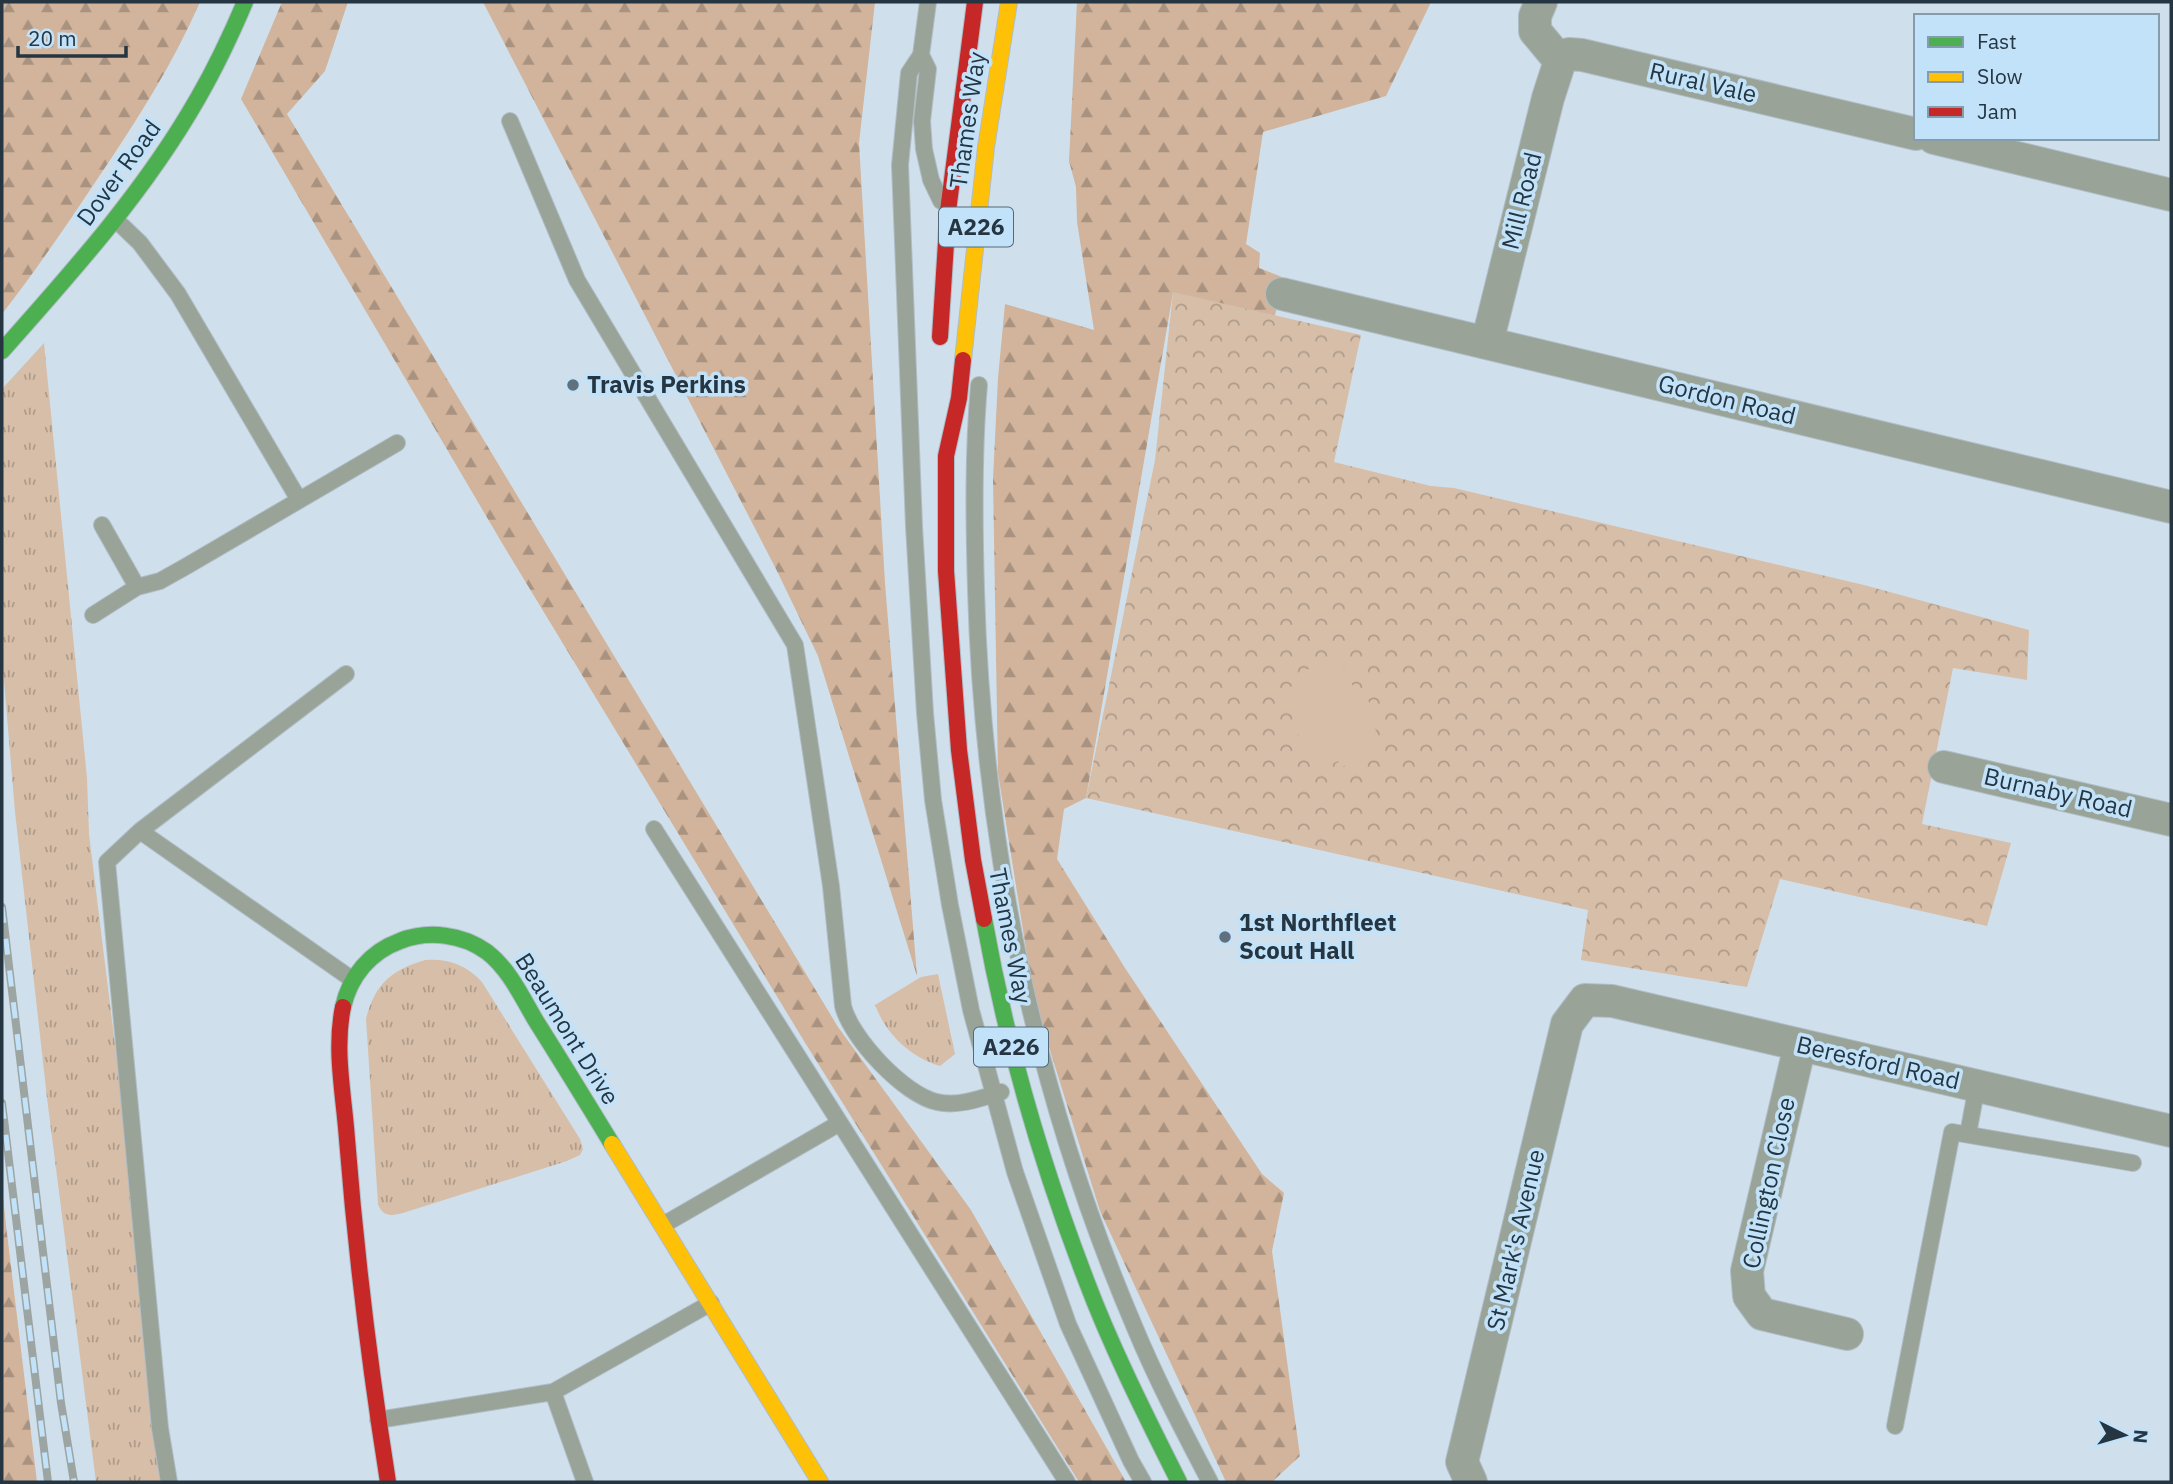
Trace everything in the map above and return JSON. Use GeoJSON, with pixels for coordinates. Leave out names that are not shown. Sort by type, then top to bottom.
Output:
{"type":"FeatureCollection","features":[{"type":"Feature","properties":{"kind":"main road","name":"Dover Road"},"geometry":{"type":"LineString","coordinates":[[2,351],[116,220],[181,127],[224,49],[245,2]]}},
{"type":"Feature","properties":{"kind":"main road","name":"Thames Way"},"geometry":{"type":"LineString","coordinates":[[939,356],[948,211],[975,2]]}},
{"type":"Feature","properties":{"kind":"main road","name":"Thames Way"},"geometry":{"type":"LineString","coordinates":[[1009,2],[973,258],[960,394],[946,452],[947,585],[954,714],[964,802],[979,906],[1020,1086],[1040,1152],[1103,1328],[1179,1482]]}},
{"type":"Feature","properties":{"kind":"main road","name":"Thames Way"},"geometry":{"type":"LineString","coordinates":[[939,425],[946,452]]}},
{"type":"Feature","properties":{"kind":"main road","name":"Beaumont Drive"},"geometry":{"type":"LineString","coordinates":[[388,1482],[353,1224],[341,1059],[342,1014],[353,979],[367,960],[400,940],[418,936],[454,936],[483,948],[495,957],[516,986],[820,1482]]}},
{"type":"Feature","properties":{"kind":"street"},"geometry":{"type":"LineString","coordinates":[[1541,2],[1535,16],[1535,31],[1560,61]]}},
{"type":"Feature","properties":{"kind":"street","name":"Rural Vale"},"geometry":{"type":"LineString","coordinates":[[1560,61],[1569,54],[1583,55],[1914,134]]}},
{"type":"Feature","properties":{"kind":"street","name":"Mill Road"},"geometry":{"type":"LineString","coordinates":[[1487,342],[1548,98],[1560,61]]}},
{"type":"Feature","properties":{"kind":"street"},"geometry":{"type":"LineString","coordinates":[[1942,140],[2171,195]]}},
{"type":"Feature","properties":{"kind":"street","name":"Gordon Road"},"geometry":{"type":"LineString","coordinates":[[1282,294],[2171,507]]}},
{"type":"Feature","properties":{"kind":"street","name":"Burnaby Road"},"geometry":{"type":"LineString","coordinates":[[1944,767],[2171,820]]}},
{"type":"Feature","properties":{"kind":"street","name":"Beresford Road"},"geometry":{"type":"LineString","coordinates":[[1585,1000],[1612,1001],[2171,1131]]}},
{"type":"Feature","properties":{"kind":"street","name":"St Mark's Avenue"},"geometry":{"type":"LineString","coordinates":[[1471,1482],[1462,1462],[1567,1024],[1585,1000]]}},
{"type":"Feature","properties":{"kind":"street","name":"Collington Close"},"geometry":{"type":"LineString","coordinates":[[1800,1045],[1747,1271],[1749,1296],[1762,1314],[1847,1334]]}},
{"type":"Feature","properties":{"kind":"lane"},"geometry":{"type":"LineString","coordinates":[[928,2],[921,55],[909,74],[900,165],[913,515],[929,763],[950,905],[971,1010],[1015,1172],[1068,1324],[1143,1482]]}},
{"type":"Feature","properties":{"kind":"lane"},"geometry":{"type":"LineString","coordinates":[[921,55],[928,69],[922,121],[924,149],[935,189],[973,258],[984,295],[983,324]]}},
{"type":"Feature","properties":{"kind":"lane"},"geometry":{"type":"LineString","coordinates":[[510,121],[577,280],[795,645],[831,886],[843,1006],[847,1020],[880,1063],[928,1100],[940,1103],[958,1102],[1020,1086]]}},
{"type":"Feature","properties":{"kind":"lane"},"geometry":{"type":"LineString","coordinates":[[116,220],[140,243],[178,294],[299,500]]}},
{"type":"Feature","properties":{"kind":"lane"},"geometry":{"type":"LineString","coordinates":[[980,370],[974,517],[979,676],[989,788],[1013,935],[1024,988],[1059,1116],[1099,1237],[1135,1329],[1210,1482]]}},
{"type":"Feature","properties":{"kind":"lane"},"geometry":{"type":"LineString","coordinates":[[93,615],[137,587],[160,581],[397,443]]}},
{"type":"Feature","properties":{"kind":"lane"},"geometry":{"type":"LineString","coordinates":[[102,525],[137,587]]}},
{"type":"Feature","properties":{"kind":"lane"},"geometry":{"type":"LineString","coordinates":[[169,1482],[160,1428],[107,862],[140,831],[346,674]]}},
{"type":"Feature","properties":{"kind":"lane"},"geometry":{"type":"LineString","coordinates":[[654,829],[838,1124],[1067,1482]]}},
{"type":"Feature","properties":{"kind":"lane"},"geometry":{"type":"LineString","coordinates":[[140,831],[353,979]]}},
{"type":"Feature","properties":{"kind":"lane"},"geometry":{"type":"LineString","coordinates":[[1968,1135],[1977,1086]]}},
{"type":"Feature","properties":{"kind":"lane"},"geometry":{"type":"LineString","coordinates":[[663,1225],[838,1124]]}},
{"type":"Feature","properties":{"kind":"lane"},"geometry":{"type":"LineString","coordinates":[[1895,1426],[1952,1132],[2133,1163]]}},
{"type":"Feature","properties":{"kind":"lane"},"geometry":{"type":"LineString","coordinates":[[378,1420],[553,1392],[711,1303]]}},
{"type":"Feature","properties":{"kind":"lane"},"geometry":{"type":"LineString","coordinates":[[553,1392],[585,1482]]}},
{"type":"Feature","properties":{"kind":"green space"},"geometry":{"type":"Polygon","coordinates":[[[2,2],[200,2],[178,48],[140,114],[63,230],[2,314],[2,2]]]}},
{"type":"Feature","properties":{"kind":"green space"},"geometry":{"type":"Polygon","coordinates":[[[282,2],[348,2],[325,71],[287,114],[838,1027],[971,1210],[1126,1482],[1079,1482],[804,1041],[502,543],[241,99],[282,2]]]}},
{"type":"Feature","properties":{"kind":"green space"},"geometry":{"type":"Polygon","coordinates":[[[483,2],[875,2],[859,143],[885,583],[917,976],[818,656],[776,569],[483,2]]]}},
{"type":"Feature","properties":{"kind":"green space"},"geometry":{"type":"Polygon","coordinates":[[[1077,2],[1431,2],[1386,96],[1263,132],[1246,244],[1260,253],[1259,268],[1282,277],[1275,316],[1173,293],[1086,798],[1064,809],[1057,859],[1125,968],[1262,1174],[1284,1193],[1272,1251],[1300,1456],[1272,1482],[1226,1482],[1100,1211],[1034,999],[998,773],[993,479],[1005,304],[1094,330],[1077,222],[1076,187],[1069,161],[1077,2]]]}},
{"type":"Feature","properties":{"kind":"green space"},"geometry":{"type":"Polygon","coordinates":[[[1173,292],[1361,335],[1334,462],[1864,585],[2029,630],[2027,680],[1953,668],[1922,824],[2011,843],[1987,926],[1780,879],[1747,987],[1581,960],[1588,910],[1086,798],[1155,460],[1173,292]]]}},
{"type":"Feature","properties":{"kind":"green space"},"geometry":{"type":"Polygon","coordinates":[[[44,343],[87,778],[89,834],[169,1482],[96,1482],[47,1098],[15,812],[2,657],[2,389],[44,343]]]}},
{"type":"Feature","properties":{"kind":"green space"},"geometry":{"type":"Polygon","coordinates":[[[1340,661],[1360,700],[1366,697],[1372,707],[1366,711],[1380,739],[1366,746],[1369,753],[1342,767],[1338,761],[1324,768],[1307,737],[1301,740],[1292,722],[1298,718],[1284,690],[1298,683],[1295,676],[1322,662],[1326,669],[1340,661]]]}},
{"type":"Feature","properties":{"kind":"green space"},"geometry":{"type":"Polygon","coordinates":[[[425,960],[456,964],[470,971],[482,982],[580,1139],[583,1149],[580,1155],[567,1161],[395,1215],[382,1211],[378,1204],[366,1019],[374,996],[386,980],[425,960]]]}},
{"type":"Feature","properties":{"kind":"green space"},"geometry":{"type":"Polygon","coordinates":[[[938,974],[955,1054],[940,1066],[919,1057],[900,1043],[886,1026],[875,1005],[921,977],[938,974]]]}},
{"type":"Feature","properties":{"kind":"green space"},"geometry":{"type":"Polygon","coordinates":[[[2,1187],[6,1225],[37,1482],[2,1482],[2,1187]]]}},
{"type":"Feature","properties":{"kind":"railway"},"geometry":{"type":"LineString","coordinates":[[2,907],[61,1403],[74,1482]]}},
{"type":"Feature","properties":{"kind":"railway"},"geometry":{"type":"LineString","coordinates":[[2,1103],[48,1482]]}},
{"type":"Feature","properties":{"kind":"traffic: fast"},"geometry":{"type":"LineString","coordinates":[[2,351],[81,260],[155,166],[205,86],[245,2]]}},
{"type":"Feature","properties":{"kind":"traffic: fast"},"geometry":{"type":"LineString","coordinates":[[984,919],[1014,1056],[1054,1192],[1107,1331],[1179,1482]]}},
{"type":"Feature","properties":{"kind":"traffic: fast"},"geometry":{"type":"LineString","coordinates":[[343,1007],[356,975],[363,966],[389,946],[411,938],[433,935],[456,938],[477,946],[495,959],[508,975],[612,1144]]}},
{"type":"Feature","properties":{"kind":"traffic: slow"},"geometry":{"type":"LineString","coordinates":[[963,360],[986,147],[1009,2]]}},
{"type":"Feature","properties":{"kind":"traffic: slow"},"geometry":{"type":"LineString","coordinates":[[612,1144],[820,1482]]}},
{"type":"Feature","properties":{"kind":"traffic: jam"},"geometry":{"type":"LineString","coordinates":[[940,337],[948,211],[975,2]]}},
{"type":"Feature","properties":{"kind":"traffic: jam"},"geometry":{"type":"LineString","coordinates":[[963,360],[959,398],[946,456],[946,571],[959,750],[973,860],[984,919]]}},
{"type":"Feature","properties":{"kind":"traffic: jam"},"geometry":{"type":"LineString","coordinates":[[343,1007],[339,1040],[355,1225],[369,1354],[388,1482]]}},
{"type":"Feature","properties":{"kind":"place","name":"Travis Perkins"},"geometry":{"type":"Point","coordinates":[573,385]}},
{"type":"Feature","properties":{"kind":"place","name":"1st Northfleet Scout Hall"},"geometry":{"type":"Point","coordinates":[1225,937]}}]}
